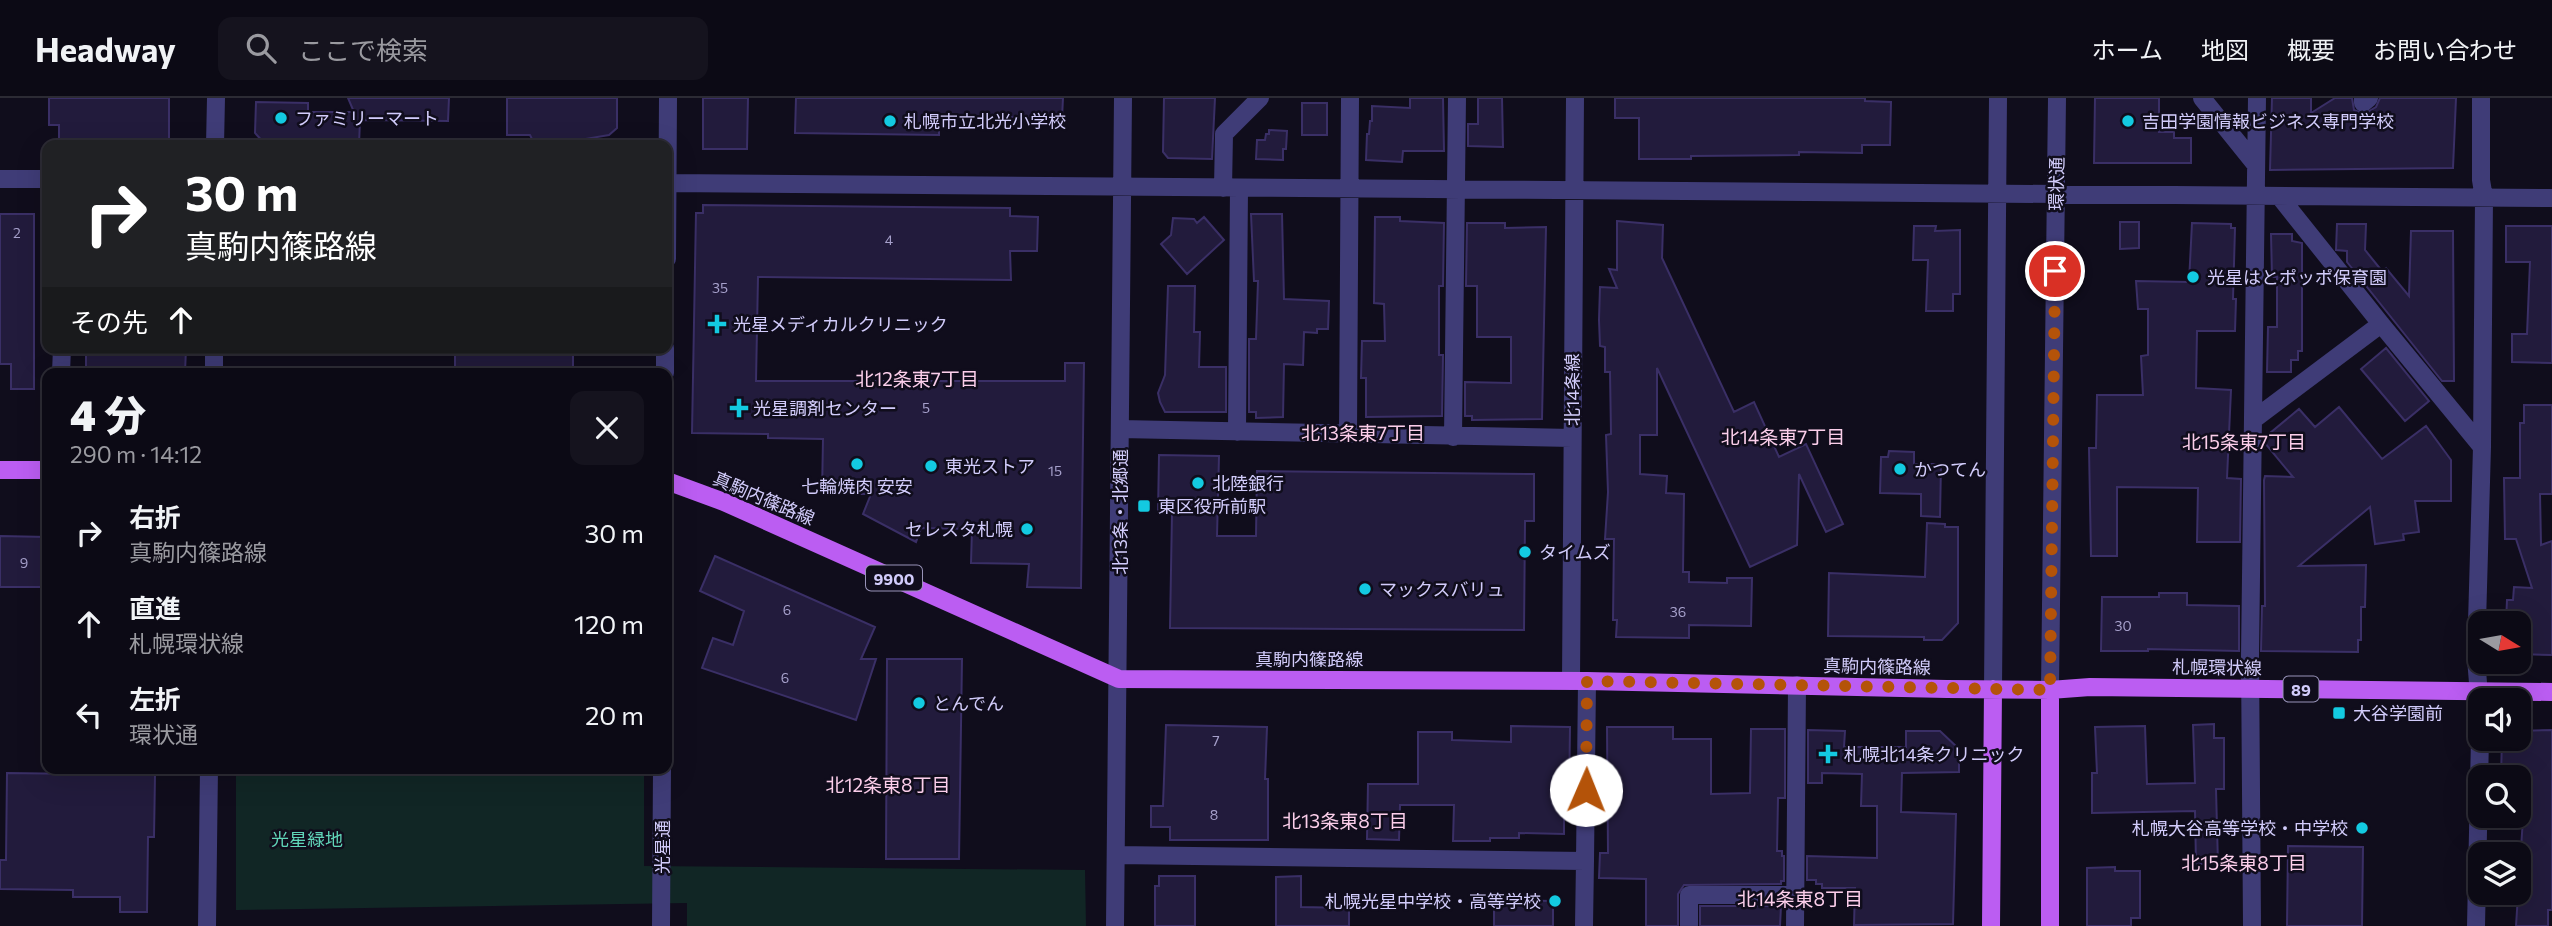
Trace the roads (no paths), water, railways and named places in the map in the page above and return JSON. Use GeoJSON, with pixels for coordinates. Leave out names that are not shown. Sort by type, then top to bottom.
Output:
{"type":"FeatureCollection","features":[{"type":"Feature","properties":{"kind":"main road"},"geometry":{"type":"LineString","coordinates":[[0,470],[42,470]]}},
{"type":"Feature","properties":{"kind":"main road","name":"真駒内篠路線"},"geometry":{"type":"LineString","coordinates":[[672,483],[723,502],[1119,679],[1579,681],[1993,689]]}},
{"type":"Feature","properties":{"kind":"main road","name":"札幌環状線"},"geometry":{"type":"LineString","coordinates":[[1993,689],[2250,688],[2468,699]]}},
{"type":"Feature","properties":{"kind":"main road"},"geometry":{"type":"LineString","coordinates":[[1991,926],[1993,689]]}},
{"type":"Feature","properties":{"kind":"main road"},"geometry":{"type":"LineString","coordinates":[[2050,690],[2050,926]]}},
{"type":"Feature","properties":{"kind":"main road","name":"札幌環状線"},"geometry":{"type":"LineString","coordinates":[[2531,694],[2552,692]]}},
{"type":"Feature","properties":{"kind":"street"},"geometry":{"type":"LineString","coordinates":[[215,140],[216,98]]}},
{"type":"Feature","properties":{"kind":"street"},"geometry":{"type":"LineString","coordinates":[[668,98],[668,140]]}},
{"type":"Feature","properties":{"kind":"street","name":"北13条・北郷通"},"geometry":{"type":"LineString","coordinates":[[1115,926],[1123,98]]}},
{"type":"Feature","properties":{"kind":"street"},"geometry":{"type":"LineString","coordinates":[[1237,432],[1231,188],[1224,134],[1260,98]]}},
{"type":"Feature","properties":{"kind":"street"},"geometry":{"type":"LineString","coordinates":[[1348,435],[1350,98]]}},
{"type":"Feature","properties":{"kind":"street"},"geometry":{"type":"LineString","coordinates":[[1453,436],[1457,98]]}},
{"type":"Feature","properties":{"kind":"street","name":"北14条線"},"geometry":{"type":"LineString","coordinates":[[1575,98],[1572,438],[1585,861],[1584,926]]}},
{"type":"Feature","properties":{"kind":"street"},"geometry":{"type":"LineString","coordinates":[[1993,689],[1998,98]]}},
{"type":"Feature","properties":{"kind":"street","name":"環状通"},"geometry":{"type":"LineString","coordinates":[[2050,690],[2057,98]]}},
{"type":"Feature","properties":{"kind":"street"},"geometry":{"type":"LineString","coordinates":[[2202,98],[2256,165]]}},
{"type":"Feature","properties":{"kind":"street"},"geometry":{"type":"LineString","coordinates":[[2252,926],[2250,688],[2257,98]]}},
{"type":"Feature","properties":{"kind":"street"},"geometry":{"type":"LineString","coordinates":[[2363,98],[2363,103],[2369,98]]}},
{"type":"Feature","properties":{"kind":"street"},"geometry":{"type":"LineString","coordinates":[[2478,688],[2476,658],[2482,447],[2484,198],[2481,180],[2481,98]]}},
{"type":"Feature","properties":{"kind":"street"},"geometry":{"type":"LineString","coordinates":[[0,179],[42,179]]}},
{"type":"Feature","properties":{"kind":"street"},"geometry":{"type":"LineString","coordinates":[[672,183],[2552,198]]}},
{"type":"Feature","properties":{"kind":"street"},"geometry":{"type":"LineString","coordinates":[[2279,196],[2482,447]]}},
{"type":"Feature","properties":{"kind":"street"},"geometry":{"type":"LineString","coordinates":[[2253,421],[2381,324]]}},
{"type":"Feature","properties":{"kind":"street"},"geometry":{"type":"LineString","coordinates":[[1120,429],[1572,438]]}},
{"type":"Feature","properties":{"kind":"street"},"geometry":{"type":"LineString","coordinates":[[1794,926],[1797,685]]}},
{"type":"Feature","properties":{"kind":"street"},"geometry":{"type":"LineString","coordinates":[[2476,926],[2480,751]]}},
{"type":"Feature","properties":{"kind":"street"},"geometry":{"type":"LineString","coordinates":[[207,926],[209,774]]}},
{"type":"Feature","properties":{"kind":"street","name":"光星通"},"geometry":{"type":"LineString","coordinates":[[661,926],[662,774]]}},
{"type":"Feature","properties":{"kind":"street"},"geometry":{"type":"LineString","coordinates":[[1116,855],[1585,861]]}},
{"type":"Feature","properties":{"kind":"street"},"geometry":{"type":"LineString","coordinates":[[1689,926],[1689,895],[1794,895]]}},
{"type":"Feature","properties":{"kind":"place","name":"ファミリーマート"},"geometry":{"type":"Point","coordinates":[281,118]}},
{"type":"Feature","properties":{"kind":"place","name":"札幌市立北光小学校"},"geometry":{"type":"Point","coordinates":[890,121]}},
{"type":"Feature","properties":{"kind":"place","name":"吉田学園情報ビジネス専門学校"},"geometry":{"type":"Point","coordinates":[2128,121]}},
{"type":"Feature","properties":{"kind":"place","name":"光星はとポッポ保育園"},"geometry":{"type":"Point","coordinates":[2193,277]}},
{"type":"Feature","properties":{"kind":"place","name":"光星メディカルクリニック"},"geometry":{"type":"Point","coordinates":[717,324]}},
{"type":"Feature","properties":{"kind":"place","name":"光星調剤センター"},"geometry":{"type":"Point","coordinates":[739,408]}},
{"type":"Feature","properties":{"kind":"place","name":"七輪焼肉 安安"},"geometry":{"type":"Point","coordinates":[857,464]}},
{"type":"Feature","properties":{"kind":"place","name":"東光ストア"},"geometry":{"type":"Point","coordinates":[931,466]}},
{"type":"Feature","properties":{"kind":"place","name":"かつてん"},"geometry":{"type":"Point","coordinates":[1900,469]}},
{"type":"Feature","properties":{"kind":"place","name":"北陸銀行"},"geometry":{"type":"Point","coordinates":[1198,483]}},
{"type":"Feature","properties":{"kind":"place","name":"東区役所前駅"},"geometry":{"type":"Point","coordinates":[1144,506]}},
{"type":"Feature","properties":{"kind":"place","name":"セレスタ札幌"},"geometry":{"type":"Point","coordinates":[1027,529]}},
{"type":"Feature","properties":{"kind":"place","name":"タイムズ"},"geometry":{"type":"Point","coordinates":[1525,552]}},
{"type":"Feature","properties":{"kind":"place","name":"マックスバリュ"},"geometry":{"type":"Point","coordinates":[1365,589]}},
{"type":"Feature","properties":{"kind":"place","name":"とんでん"},"geometry":{"type":"Point","coordinates":[919,703]}},
{"type":"Feature","properties":{"kind":"place","name":"大谷学園前"},"geometry":{"type":"Point","coordinates":[2339,713]}},
{"type":"Feature","properties":{"kind":"place","name":"札幌北14条クリニック"},"geometry":{"type":"Point","coordinates":[1828,754]}},
{"type":"Feature","properties":{"kind":"place","name":"札幌大谷高等学校・中学校"},"geometry":{"type":"Point","coordinates":[2362,828]}},
{"type":"Feature","properties":{"kind":"place","name":"札幌光星中学校・高等学校"},"geometry":{"type":"Point","coordinates":[1555,901]}},
{"type":"Feature","properties":{"kind":"district","name":"北12条東7丁目"},"geometry":{"type":"Point","coordinates":[917,378]}},
{"type":"Feature","properties":{"kind":"district","name":"北13条東7丁目"},"geometry":{"type":"Point","coordinates":[1363,432]}},
{"type":"Feature","properties":{"kind":"district","name":"北14条東7丁目"},"geometry":{"type":"Point","coordinates":[1783,436]}},
{"type":"Feature","properties":{"kind":"district","name":"北15条東7丁目"},"geometry":{"type":"Point","coordinates":[2244,441]}},
{"type":"Feature","properties":{"kind":"district","name":"北12条東8丁目"},"geometry":{"type":"Point","coordinates":[888,784]}},
{"type":"Feature","properties":{"kind":"district","name":"北13条東8丁目"},"geometry":{"type":"Point","coordinates":[1345,820]}},
{"type":"Feature","properties":{"kind":"district","name":"北15条東8丁目"},"geometry":{"type":"Point","coordinates":[2244,862]}},
{"type":"Feature","properties":{"kind":"district","name":"北14条東8丁目"},"geometry":{"type":"Point","coordinates":[1800,898]}},
{"type":"Feature","properties":{"kind":"park label","name":"光星緑地"},"geometry":{"type":"Point","coordinates":[307,839]}}]}
